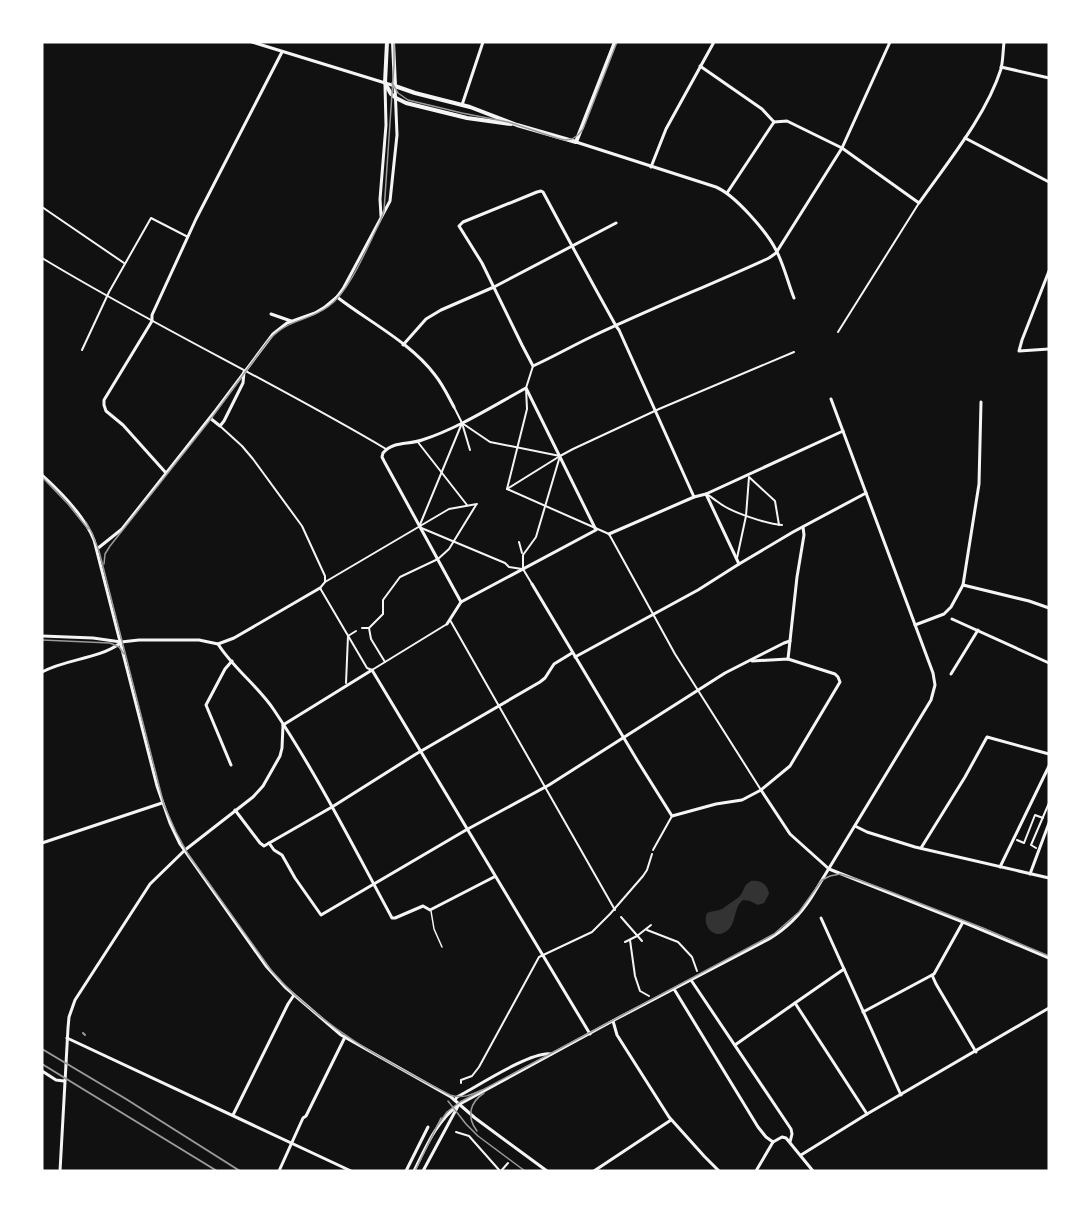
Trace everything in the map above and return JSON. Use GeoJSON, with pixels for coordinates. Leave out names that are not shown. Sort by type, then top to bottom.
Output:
{"type":"FeatureCollection","features":[{"type":"Feature","properties":{"kind":"street"},"geometry":{"type":"LineString","coordinates":[[252,42],[415,93],[462,105],[517,125],[716,187],[737,201],[770,239],[777,251],[794,298]]}},
{"type":"Feature","properties":{"kind":"street"},"geometry":{"type":"LineString","coordinates":[[381,216],[380,200],[386,126],[387,42]]}},
{"type":"Feature","properties":{"kind":"street"},"geometry":{"type":"LineString","coordinates":[[97,549],[122,529],[210,418],[270,336],[289,322],[320,310],[337,297],[348,281],[392,195],[396,135],[393,42]]}},
{"type":"Feature","properties":{"kind":"street"},"geometry":{"type":"LineString","coordinates":[[462,105],[483,42]]}},
{"type":"Feature","properties":{"kind":"street"},"geometry":{"type":"LineString","coordinates":[[576,142],[615,42]]}},
{"type":"Feature","properties":{"kind":"street"},"geometry":{"type":"LineString","coordinates":[[651,166],[666,129],[714,42]]}},
{"type":"Feature","properties":{"kind":"street"},"geometry":{"type":"LineString","coordinates":[[507,489],[527,409],[526,388],[534,366],[616,326],[769,258],[777,251],[842,148],[890,42]]}},
{"type":"Feature","properties":{"kind":"street"},"geometry":{"type":"LineString","coordinates":[[838,332],[985,104],[1001,68],[1004,42]]}},
{"type":"Feature","properties":{"kind":"street"},"geometry":{"type":"LineString","coordinates":[[166,473],[123,425],[106,411],[104,399],[152,321],[152,315],[188,237],[282,52]]}},
{"type":"Feature","properties":{"kind":"street"},"geometry":{"type":"LineString","coordinates":[[700,66],[762,109],[774,122]]}},
{"type":"Feature","properties":{"kind":"street"},"geometry":{"type":"LineString","coordinates":[[1001,68],[1049,78]]}},
{"type":"Feature","properties":{"kind":"street"},"geometry":{"type":"LineString","coordinates":[[385,83],[396,98],[412,104],[467,118],[517,125]]}},
{"type":"Feature","properties":{"kind":"street"},"geometry":{"type":"LineString","coordinates":[[774,122],[787,121],[842,148],[920,203]]}},
{"type":"Feature","properties":{"kind":"street"},"geometry":{"type":"LineString","coordinates":[[727,193],[774,122]]}},
{"type":"Feature","properties":{"kind":"street"},"geometry":{"type":"LineString","coordinates":[[965,138],[1049,182]]}},
{"type":"Feature","properties":{"kind":"street"},"geometry":{"type":"LineString","coordinates":[[534,366],[482,263],[459,226],[463,222],[540,191],[543,192],[616,326],[694,496]]}},
{"type":"Feature","properties":{"kind":"street"},"geometry":{"type":"LineString","coordinates":[[207,199],[211,201]]}},
{"type":"Feature","properties":{"kind":"street"},"geometry":{"type":"LineString","coordinates":[[42,207],[124,263]]}},
{"type":"Feature","properties":{"kind":"street"},"geometry":{"type":"LineString","coordinates":[[82,350],[106,296],[144,233],[152,213]]}},
{"type":"Feature","properties":{"kind":"street"},"geometry":{"type":"LineString","coordinates":[[151,218],[188,237]]}},
{"type":"Feature","properties":{"kind":"street"},"geometry":{"type":"LineString","coordinates":[[403,345],[426,320],[441,310],[494,288],[616,223]]}},
{"type":"Feature","properties":{"kind":"street"},"geometry":{"type":"LineString","coordinates":[[42,258],[106,296],[343,423],[386,449]]}},
{"type":"Feature","properties":{"kind":"street"},"geometry":{"type":"LineString","coordinates":[[1049,271],[1019,351],[1049,349]]}},
{"type":"Feature","properties":{"kind":"street"},"geometry":{"type":"LineString","coordinates":[[337,297],[374,322],[424,362],[436,375],[462,423],[470,450]]}},
{"type":"Feature","properties":{"kind":"street"},"geometry":{"type":"LineString","coordinates":[[663,298],[665,304]]}},
{"type":"Feature","properties":{"kind":"street"},"geometry":{"type":"LineString","coordinates":[[271,314],[289,322]]}},
{"type":"Feature","properties":{"kind":"street"},"geometry":{"type":"LineString","coordinates":[[507,489],[576,448],[794,352]]}},
{"type":"Feature","properties":{"kind":"street"},"geometry":{"type":"LineString","coordinates":[[220,426],[244,379],[244,370]]}},
{"type":"Feature","properties":{"kind":"street"},"geometry":{"type":"LineString","coordinates":[[461,602],[384,461],[383,453],[394,445],[417,441],[462,423],[526,388]]}},
{"type":"Feature","properties":{"kind":"street"},"geometry":{"type":"LineString","coordinates":[[526,388],[596,530]]}},
{"type":"Feature","properties":{"kind":"street"},"geometry":{"type":"LineString","coordinates":[[414,1171],[437,1127],[445,1116],[459,1104],[764,942],[785,927],[806,906],[931,700],[934,694],[934,676],[831,399]]}},
{"type":"Feature","properties":{"kind":"street"},"geometry":{"type":"LineString","coordinates":[[915,625],[944,614],[951,607],[963,585],[979,484],[981,402]]}},
{"type":"Feature","properties":{"kind":"street"},"geometry":{"type":"LineString","coordinates":[[210,418],[242,446],[302,526],[326,576],[325,582]]}},
{"type":"Feature","properties":{"kind":"street"},"geometry":{"type":"LineString","coordinates":[[462,423],[490,442],[560,456]]}},
{"type":"Feature","properties":{"kind":"street"},"geometry":{"type":"LineString","coordinates":[[419,527],[462,423]]}},
{"type":"Feature","properties":{"kind":"street"},"geometry":{"type":"LineString","coordinates":[[507,489],[609,534],[694,496],[706,494],[843,431]]}},
{"type":"Feature","properties":{"kind":"street"},"geometry":{"type":"LineString","coordinates":[[417,441],[467,506]]}},
{"type":"Feature","properties":{"kind":"street"},"geometry":{"type":"LineString","coordinates":[[523,555],[536,537],[560,456]]}},
{"type":"Feature","properties":{"kind":"street"},"geometry":{"type":"LineString","coordinates":[[42,475],[59,490],[83,521],[97,549],[162,803],[175,834],[266,966],[294,995],[345,1037],[448,1095],[475,1118],[547,1171]]}},
{"type":"Feature","properties":{"kind":"street"},"geometry":{"type":"LineString","coordinates":[[706,494],[718,503],[746,516],[781,525],[775,501],[749,477],[746,516],[737,558]]}},
{"type":"Feature","properties":{"kind":"street"},"geometry":{"type":"LineString","coordinates":[[235,810],[264,846],[540,682],[558,660],[574,655],[652,615],[793,532],[866,493]]}},
{"type":"Feature","properties":{"kind":"street"},"geometry":{"type":"LineString","coordinates":[[706,494],[739,564]]}},
{"type":"Feature","properties":{"kind":"street"},"geometry":{"type":"LineString","coordinates":[[42,636],[93,638],[121,642],[199,640],[218,644],[234,638],[320,588],[325,582],[449,509],[477,504],[449,549],[438,560],[400,577],[383,600],[383,614],[369,628],[362,628]]}},
{"type":"Feature","properties":{"kind":"street"},"geometry":{"type":"LineString","coordinates":[[419,527],[505,563],[508,567],[523,569]]}},
{"type":"Feature","properties":{"kind":"street"},"geometry":{"type":"LineString","coordinates":[[788,659],[804,535],[803,527]]}},
{"type":"Feature","properties":{"kind":"street"},"geometry":{"type":"LineString","coordinates":[[283,725],[447,624],[461,602],[596,530]]}},
{"type":"Feature","properties":{"kind":"street"},"geometry":{"type":"LineString","coordinates":[[609,534],[652,615],[790,834],[829,869],[1049,958]]}},
{"type":"Feature","properties":{"kind":"street"},"geometry":{"type":"LineString","coordinates":[[519,542],[523,555],[523,569],[672,816]]}},
{"type":"Feature","properties":{"kind":"street"},"geometry":{"type":"LineString","coordinates":[[963,585],[1049,608]]}},
{"type":"Feature","properties":{"kind":"street"},"geometry":{"type":"LineString","coordinates":[[320,588],[367,668],[372,670],[590,1034]]}},
{"type":"Feature","properties":{"kind":"street"},"geometry":{"type":"LineString","coordinates":[[450,619],[615,909]]}},
{"type":"Feature","properties":{"kind":"street"},"geometry":{"type":"LineString","coordinates":[[952,620],[1049,663]]}},
{"type":"Feature","properties":{"kind":"street"},"geometry":{"type":"LineString","coordinates":[[369,628],[370,639],[385,663]]}},
{"type":"Feature","properties":{"kind":"street"},"geometry":{"type":"LineString","coordinates":[[951,674],[978,630]]}},
{"type":"Feature","properties":{"kind":"street"},"geometry":{"type":"LineString","coordinates":[[348,636],[356,631]]}},
{"type":"Feature","properties":{"kind":"street"},"geometry":{"type":"LineString","coordinates":[[346,682],[348,636]]}},
{"type":"Feature","properties":{"kind":"street"},"geometry":{"type":"LineString","coordinates":[[269,843],[282,855],[321,915],[544,787],[725,673],[790,641]]}},
{"type":"Feature","properties":{"kind":"street"},"geometry":{"type":"LineString","coordinates":[[42,672],[71,660],[109,650],[121,642]]}},
{"type":"Feature","properties":{"kind":"street"},"geometry":{"type":"LineString","coordinates":[[218,644],[273,709],[332,807],[392,918],[423,906],[430,910],[495,877]]}},
{"type":"Feature","properties":{"kind":"street"},"geometry":{"type":"LineString","coordinates":[[460,1083],[461,1080],[472,1076],[479,1066],[539,957],[592,932],[615,909],[647,870],[652,852],[672,816],[716,804],[742,800],[761,790],[790,766],[826,701],[840,682],[835,674],[788,659],[750,661]]}},
{"type":"Feature","properties":{"kind":"street"},"geometry":{"type":"LineString","coordinates":[[231,765],[206,705],[225,669],[232,662]]}},
{"type":"Feature","properties":{"kind":"street"},"geometry":{"type":"LineString","coordinates":[[60,1171],[67,1038],[69,1017],[75,1000],[150,884],[184,850],[260,790],[272,771],[282,748],[283,725]]}},
{"type":"Feature","properties":{"kind":"street"},"geometry":{"type":"LineString","coordinates":[[921,848],[987,737],[1049,754]]}},
{"type":"Feature","properties":{"kind":"street"},"geometry":{"type":"LineString","coordinates":[[1000,867],[1049,766]]}},
{"type":"Feature","properties":{"kind":"street"},"geometry":{"type":"LineString","coordinates":[[42,843],[162,803]]}},
{"type":"Feature","properties":{"kind":"street"},"geometry":{"type":"LineString","coordinates":[[1036,848],[1031,845],[1049,803]]}},
{"type":"Feature","properties":{"kind":"street"},"geometry":{"type":"LineString","coordinates":[[1017,840],[1024,843],[1035,815],[1043,818]]}},
{"type":"Feature","properties":{"kind":"street"},"geometry":{"type":"LineString","coordinates":[[1030,874],[1049,823]]}},
{"type":"Feature","properties":{"kind":"street"},"geometry":{"type":"LineString","coordinates":[[855,826],[867,832],[921,848],[1049,878]]}},
{"type":"Feature","properties":{"kind":"street"},"geometry":{"type":"LineString","coordinates":[[621,917],[642,941]]}},
{"type":"Feature","properties":{"kind":"street"},"geometry":{"type":"LineString","coordinates":[[821,918],[901,1095]]}},
{"type":"Feature","properties":{"kind":"street"},"geometry":{"type":"LineString","coordinates":[[863,1012],[933,975],[963,922]]}},
{"type":"Feature","properties":{"kind":"street"},"geometry":{"type":"LineString","coordinates":[[625,942],[647,930],[651,925]]}},
{"type":"Feature","properties":{"kind":"street"},"geometry":{"type":"LineString","coordinates":[[647,930],[678,942],[693,957],[697,971]]}},
{"type":"Feature","properties":{"kind":"street"},"geometry":{"type":"LineString","coordinates":[[630,940],[635,976],[640,991],[649,996]]}},
{"type":"Feature","properties":{"kind":"street"},"geometry":{"type":"LineString","coordinates":[[734,1045],[844,969]]}},
{"type":"Feature","properties":{"kind":"street"},"geometry":{"type":"LineString","coordinates":[[933,975],[976,1052]]}},
{"type":"Feature","properties":{"kind":"street"},"geometry":{"type":"LineString","coordinates":[[691,980],[791,1129],[790,1142]]}},
{"type":"Feature","properties":{"kind":"street"},"geometry":{"type":"LineString","coordinates":[[674,989],[758,1127],[773,1142]]}},
{"type":"Feature","properties":{"kind":"street"},"geometry":{"type":"LineString","coordinates":[[233,1115],[294,995]]}},
{"type":"Feature","properties":{"kind":"street"},"geometry":{"type":"LineString","coordinates":[[795,1003],[867,1114]]}},
{"type":"Feature","properties":{"kind":"street"},"geometry":{"type":"LineString","coordinates":[[801,1155],[1049,1008]]}},
{"type":"Feature","properties":{"kind":"street"},"geometry":{"type":"LineString","coordinates":[[612,1021],[617,1035],[671,1120],[719,1171]]}},
{"type":"Feature","properties":{"kind":"street"},"geometry":{"type":"LineString","coordinates":[[279,1171],[303,1118],[345,1037]]}},
{"type":"Feature","properties":{"kind":"street"},"geometry":{"type":"LineString","coordinates":[[67,1038],[351,1171]]}},
{"type":"Feature","properties":{"kind":"street"},"geometry":{"type":"LineString","coordinates":[[455,1100],[526,1060],[545,1053],[553,1054]]}},
{"type":"Feature","properties":{"kind":"street"},"geometry":{"type":"LineString","coordinates":[[42,1071],[56,1080],[64,1081]]}},
{"type":"Feature","properties":{"kind":"street"},"geometry":{"type":"LineString","coordinates":[[423,1171],[459,1104]]}},
{"type":"Feature","properties":{"kind":"street"},"geometry":{"type":"LineString","coordinates":[[594,1171],[671,1120]]}},
{"type":"Feature","properties":{"kind":"street"},"geometry":{"type":"LineString","coordinates":[[406,1171],[428,1127]]}},
{"type":"Feature","properties":{"kind":"street"},"geometry":{"type":"LineString","coordinates":[[456,1132],[469,1136],[501,1171],[508,1163]]}},
{"type":"Feature","properties":{"kind":"street"},"geometry":{"type":"LineString","coordinates":[[756,1171],[773,1142],[782,1137],[790,1142],[813,1171]]}},
{"type":"Feature","properties":{"kind":"lane"},"geometry":{"type":"LineString","coordinates":[[430,910],[434,929],[442,946]]}},
{"type":"Feature","properties":{"kind":"shaded area"},"geometry":{"type":"Polygon","coordinates":[[[751,881],[760,882],[767,888],[769,894],[764,903],[758,905],[743,900],[728,930],[719,934],[711,931],[706,923],[707,913],[722,909],[739,897],[751,881]]]}},
{"type":"Feature","properties":{"kind":"tram line"},"geometry":{"type":"LineString","coordinates":[[104,564],[105,554],[110,546],[210,420],[268,341],[283,328],[329,306],[344,290],[358,267],[384,211],[394,42]]}},
{"type":"Feature","properties":{"kind":"tram line"},"geometry":{"type":"LineString","coordinates":[[392,83],[398,93],[408,100],[508,122],[565,140],[572,139],[583,129],[617,42]]}},
{"type":"Feature","properties":{"kind":"tram line"},"geometry":{"type":"LineString","coordinates":[[42,477],[88,529]]}},
{"type":"Feature","properties":{"kind":"tram line"},"geometry":{"type":"LineString","coordinates":[[86,522],[99,551],[164,805],[188,854],[271,970],[310,1009],[378,1056],[450,1095],[470,1095],[482,1090]]}},
{"type":"Feature","properties":{"kind":"tram line"},"geometry":{"type":"LineString","coordinates":[[42,640],[110,643],[119,647],[124,654]]}},
{"type":"Feature","properties":{"kind":"tram line"},"geometry":{"type":"LineString","coordinates":[[437,1126],[447,1112],[460,1102],[774,934],[799,912],[822,880],[830,876],[840,874],[859,880],[1049,956]]}},
{"type":"Feature","properties":{"kind":"tram line"},"geometry":{"type":"LineString","coordinates":[[477,1131],[471,1120],[471,1110],[475,1101],[484,1093]]}},
{"type":"Feature","properties":{"kind":"tram line"},"geometry":{"type":"LineString","coordinates":[[448,1101],[478,1136],[525,1171]]}},
{"type":"Feature","properties":{"kind":"tram line"},"geometry":{"type":"LineString","coordinates":[[415,1171],[441,1118]]}},
{"type":"Feature","properties":{"kind":"railway"},"geometry":{"type":"LineString","coordinates":[[42,1049],[240,1171]]}},
{"type":"Feature","properties":{"kind":"railway"},"geometry":{"type":"LineString","coordinates":[[42,1064],[217,1171]]}}]}
